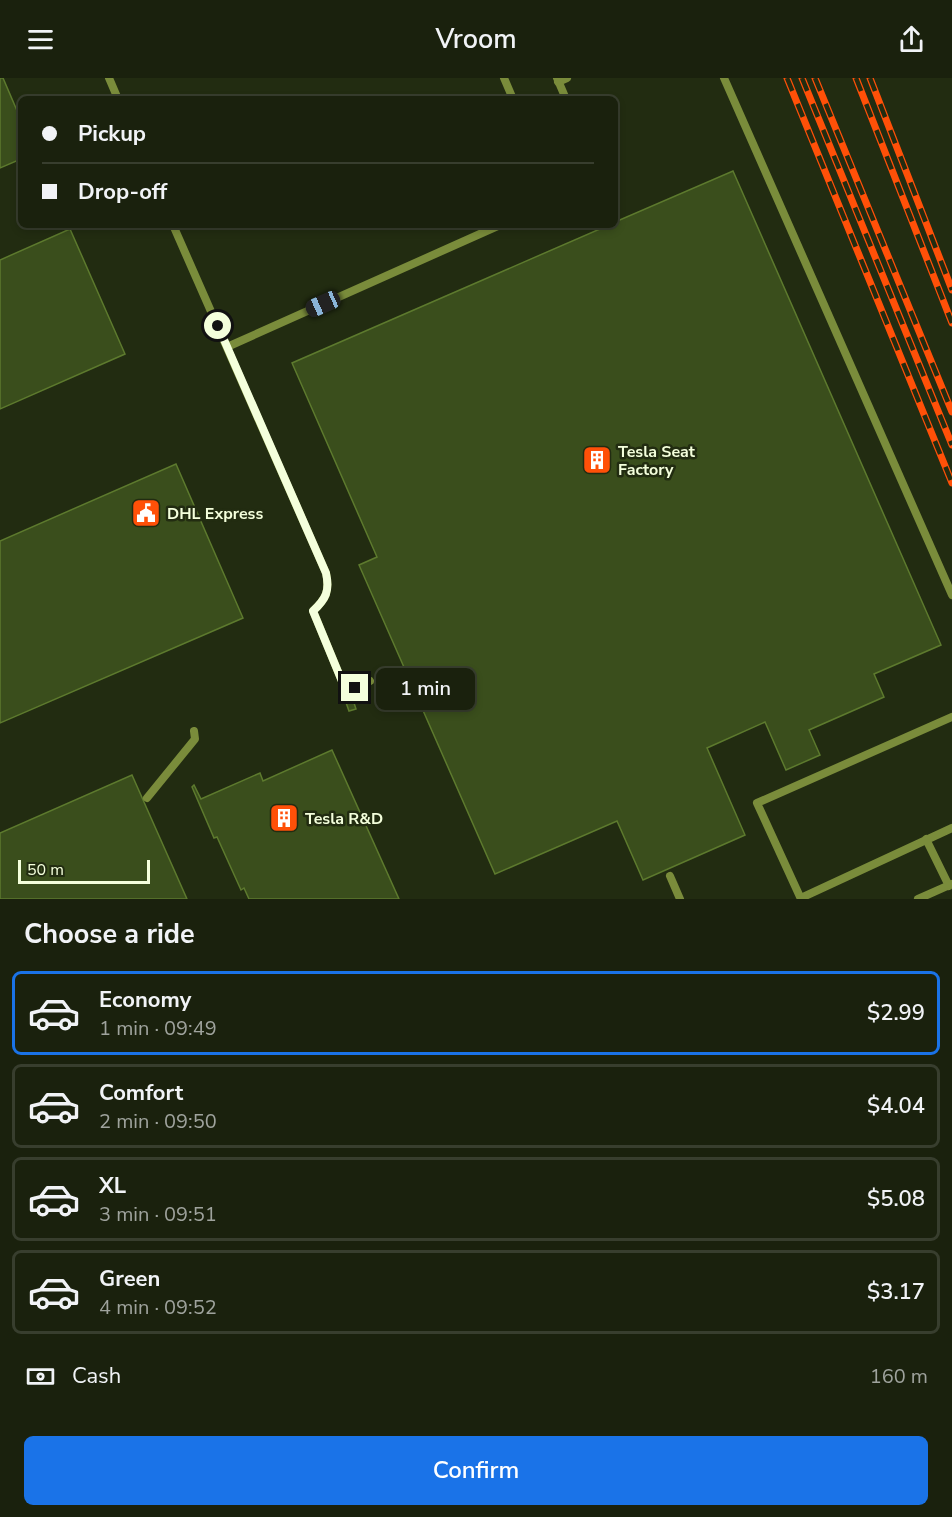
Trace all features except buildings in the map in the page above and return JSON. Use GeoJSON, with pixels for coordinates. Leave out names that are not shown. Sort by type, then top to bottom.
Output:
{"type":"FeatureCollection","features":[{"type":"Feature","properties":{"kind":"lane"},"geometry":{"type":"LineString","coordinates":[[109,78],[117,96]]}},
{"type":"Feature","properties":{"kind":"lane"},"geometry":{"type":"LineString","coordinates":[[504,78],[512,96]]}},
{"type":"Feature","properties":{"kind":"lane"},"geometry":{"type":"LineString","coordinates":[[723,78],[952,595]]}},
{"type":"Feature","properties":{"kind":"lane"},"geometry":{"type":"LineString","coordinates":[[561,79],[565,96]]}},
{"type":"Feature","properties":{"kind":"lane"},"geometry":{"type":"LineString","coordinates":[[174,228],[326,573],[329,587],[326,597],[313,611],[346,691],[370,681]]}},
{"type":"Feature","properties":{"kind":"lane"},"geometry":{"type":"LineString","coordinates":[[227,346],[493,228]]}},
{"type":"Feature","properties":{"kind":"lane"},"geometry":{"type":"LineString","coordinates":[[952,717],[757,803],[801,898],[952,828]]}},
{"type":"Feature","properties":{"kind":"lane"},"geometry":{"type":"LineString","coordinates":[[147,798],[195,739],[194,730]]}},
{"type":"Feature","properties":{"kind":"lane"},"geometry":{"type":"LineString","coordinates":[[918,899],[950,885],[926,839]]}},
{"type":"Feature","properties":{"kind":"lane"},"geometry":{"type":"LineString","coordinates":[[670,876],[680,899]]}},
{"type":"Feature","properties":{"kind":"railway"},"geometry":{"type":"LineString","coordinates":[[787,78],[952,483]]}},
{"type":"Feature","properties":{"kind":"railway"},"geometry":{"type":"LineString","coordinates":[[802,78],[952,445]]}},
{"type":"Feature","properties":{"kind":"railway"},"geometry":{"type":"LineString","coordinates":[[815,78],[952,412]]}},
{"type":"Feature","properties":{"kind":"railway"},"geometry":{"type":"LineString","coordinates":[[856,78],[952,323]]}},
{"type":"Feature","properties":{"kind":"railway"},"geometry":{"type":"LineString","coordinates":[[870,78],[952,290]]}},
{"type":"Feature","properties":{"kind":"place","name":"Tesla Seat Factory"},"geometry":{"type":"Point","coordinates":[597,460]}},
{"type":"Feature","properties":{"kind":"place","name":"DHL Express"},"geometry":{"type":"Point","coordinates":[146,513]}},
{"type":"Feature","properties":{"kind":"place","name":"Tesla R&D"},"geometry":{"type":"Point","coordinates":[284,818]}},
{"type":"Feature","properties":{"kind":"route"},"geometry":{"type":"LineString","coordinates":[[218,326],[326,573],[329,587],[326,597],[313,611],[346,691],[355,688]]}}]}
